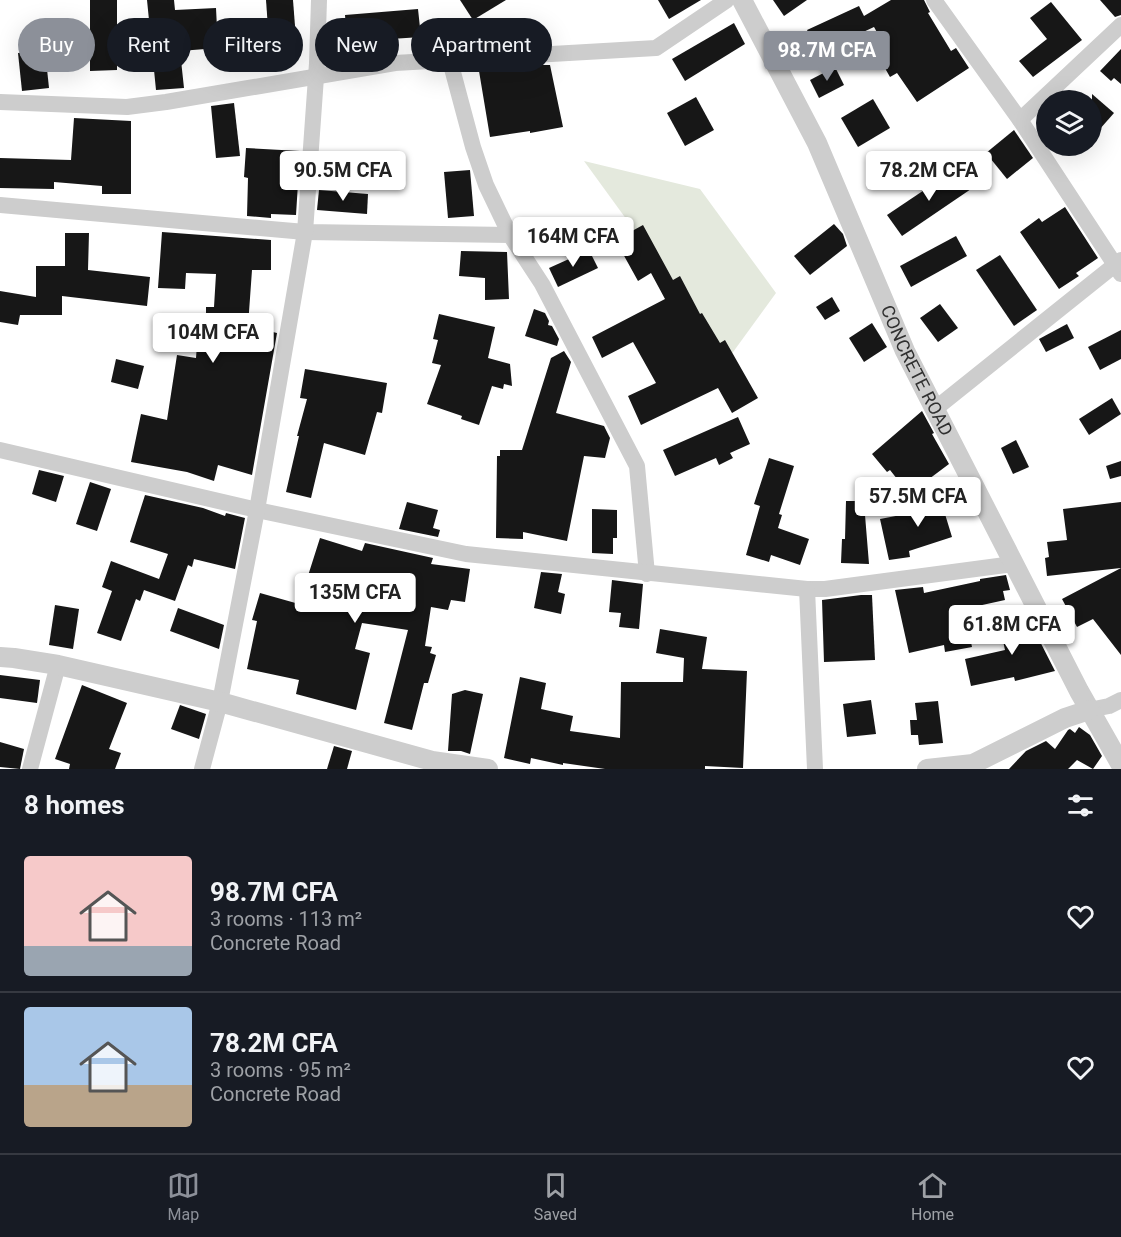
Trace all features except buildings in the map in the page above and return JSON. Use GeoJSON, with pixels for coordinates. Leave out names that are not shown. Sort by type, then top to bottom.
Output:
{"type":"FeatureCollection","features":[{"type":"Feature","properties":{"kind":"street"},"geometry":{"type":"LineString","coordinates":[[202,769],[220,702],[257,510],[305,232],[319,0]]}},
{"type":"Feature","properties":{"kind":"street"},"geometry":{"type":"LineString","coordinates":[[552,55],[656,48],[728,0]]}},
{"type":"Feature","properties":{"kind":"street","name":"CONCRETE ROAD"},"geometry":{"type":"LineString","coordinates":[[742,0],[817,143],[905,351],[1089,710],[1121,765]]}},
{"type":"Feature","properties":{"kind":"street"},"geometry":{"type":"LineString","coordinates":[[934,0],[1020,120],[1119,266],[934,409]]}},
{"type":"Feature","properties":{"kind":"street"},"geometry":{"type":"LineString","coordinates":[[1020,120],[1121,25]]}},
{"type":"Feature","properties":{"kind":"street"},"geometry":{"type":"LineString","coordinates":[[0,102],[127,106],[166,102],[395,63],[411,62]]}},
{"type":"Feature","properties":{"kind":"street"},"geometry":{"type":"LineString","coordinates":[[453,72],[473,147],[486,185],[510,235],[542,284],[637,466],[647,574]]}},
{"type":"Feature","properties":{"kind":"street"},"geometry":{"type":"LineString","coordinates":[[0,205],[305,232],[510,235]]}},
{"type":"Feature","properties":{"kind":"street"},"geometry":{"type":"LineString","coordinates":[[0,450],[257,510],[466,554],[807,589],[825,589],[1013,564]]}},
{"type":"Feature","properties":{"kind":"street"},"geometry":{"type":"LineString","coordinates":[[807,589],[815,769]]}},
{"type":"Feature","properties":{"kind":"street"},"geometry":{"type":"LineString","coordinates":[[0,657],[58,665],[220,702],[430,765],[488,769]]}},
{"type":"Feature","properties":{"kind":"street"},"geometry":{"type":"LineString","coordinates":[[30,769],[58,665]]}},
{"type":"Feature","properties":{"kind":"street"},"geometry":{"type":"LineString","coordinates":[[927,769],[971,766],[1065,718],[1121,700]]}},
{"type":"Feature","properties":{"kind":"shaded area"},"geometry":{"type":"Polygon","coordinates":[[[584,161],[700,189],[776,293],[728,359],[584,161]]]}}]}
